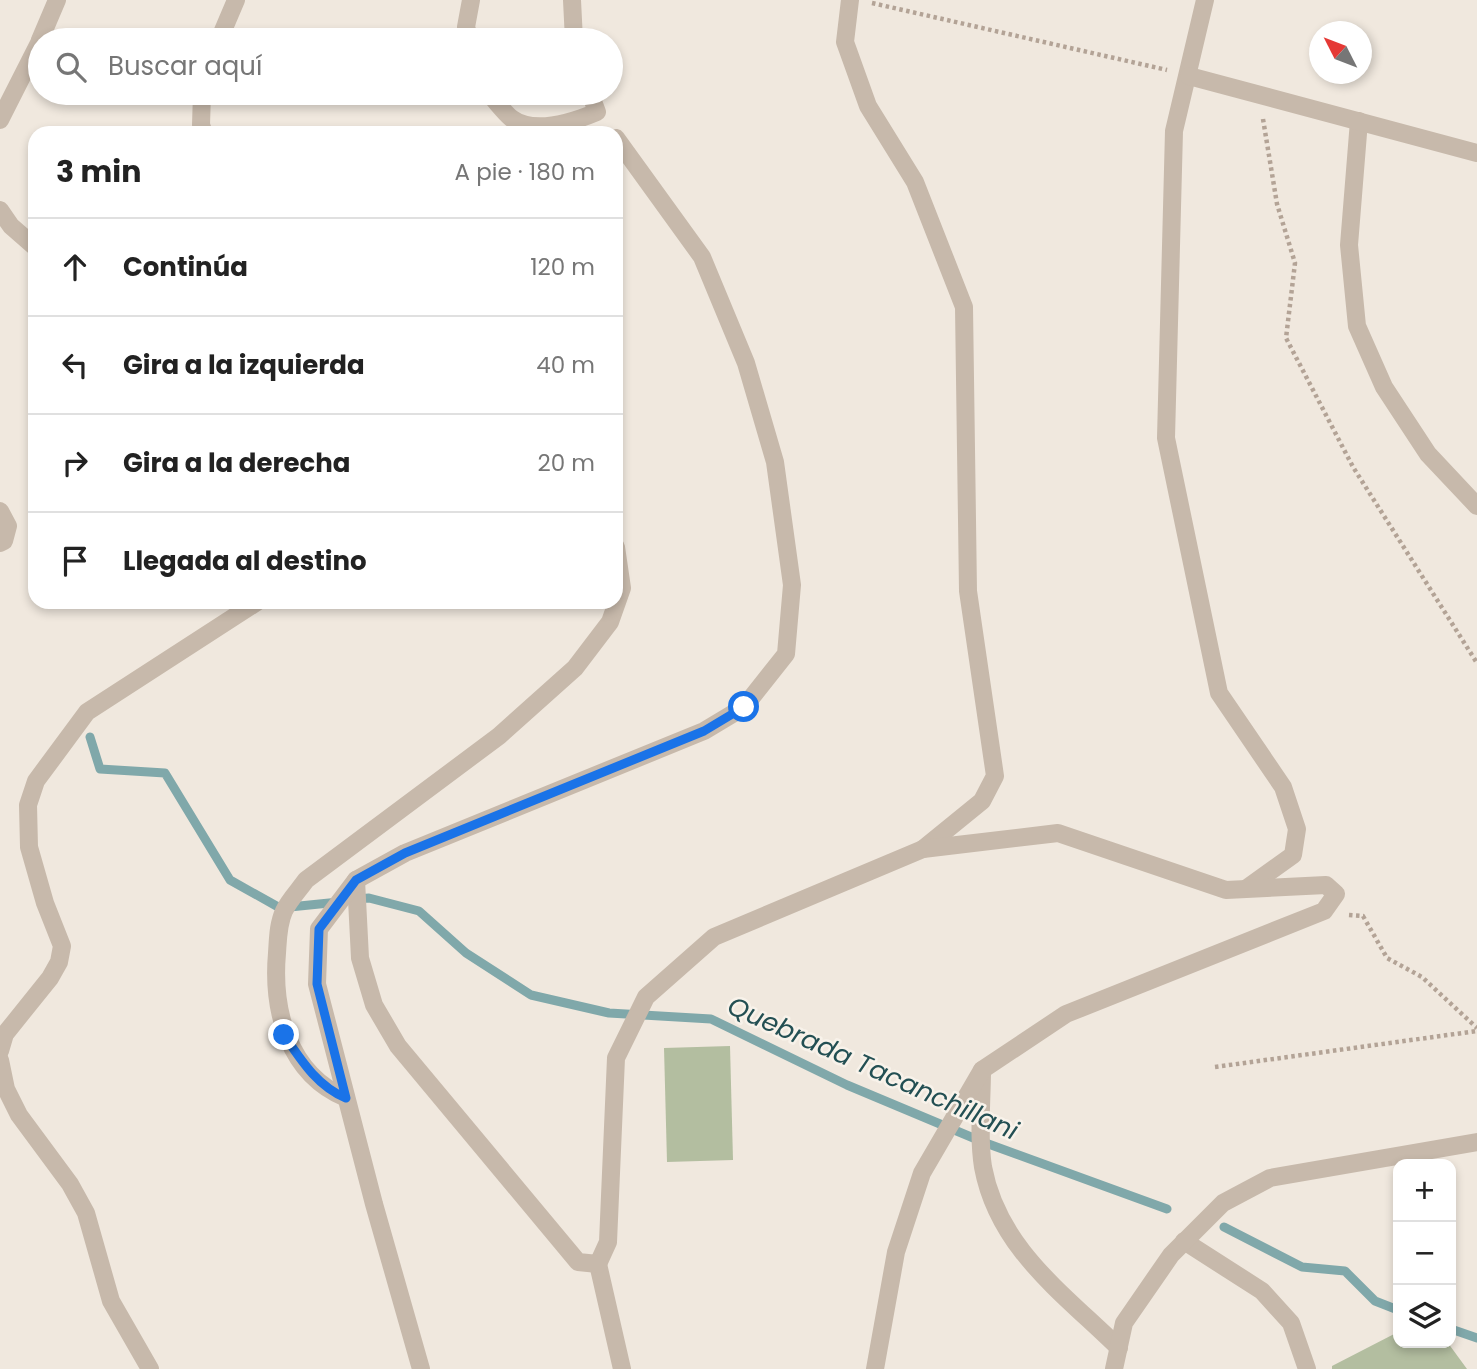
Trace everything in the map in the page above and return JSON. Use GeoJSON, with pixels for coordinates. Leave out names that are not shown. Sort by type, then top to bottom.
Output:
{"type":"FeatureCollection","features":[{"type":"Feature","properties":{"kind":"street"},"geometry":{"type":"LineString","coordinates":[[45,28],[57,0]]}},
{"type":"Feature","properties":{"kind":"street"},"geometry":{"type":"LineString","coordinates":[[224,28],[236,0]]}},
{"type":"Feature","properties":{"kind":"street"},"geometry":{"type":"LineString","coordinates":[[466,28],[471,0]]}},
{"type":"Feature","properties":{"kind":"street"},"geometry":{"type":"LineString","coordinates":[[572,0],[573,28]]}},
{"type":"Feature","properties":{"kind":"street"},"geometry":{"type":"LineString","coordinates":[[622,1369],[598,1264],[608,1242],[616,1058],[646,997],[714,937],[922,849],[982,801],[995,776],[968,591],[964,307],[915,182],[868,106],[845,42],[850,0]]}},
{"type":"Feature","properties":{"kind":"street"},"geometry":{"type":"LineString","coordinates":[[1205,0],[1174,131],[1167,438],[1219,693],[1283,787],[1297,829],[1293,855],[1247,888]]}},
{"type":"Feature","properties":{"kind":"street"},"geometry":{"type":"LineString","coordinates":[[0,120],[28,64]]}},
{"type":"Feature","properties":{"kind":"street"},"geometry":{"type":"LineString","coordinates":[[1189,76],[1477,153]]}},
{"type":"Feature","properties":{"kind":"street"},"geometry":{"type":"LineString","coordinates":[[201,126],[202,105]]}},
{"type":"Feature","properties":{"kind":"street"},"geometry":{"type":"LineString","coordinates":[[500,105],[513,119],[539,126]]}},
{"type":"Feature","properties":{"kind":"street"},"geometry":{"type":"LineString","coordinates":[[594,105],[607,126]]}},
{"type":"Feature","properties":{"kind":"street"},"geometry":{"type":"LineString","coordinates":[[548,126],[578,120],[597,112]]}},
{"type":"Feature","properties":{"kind":"street"},"geometry":{"type":"LineString","coordinates":[[1359,121],[1349,245],[1357,326],[1391,398],[1428,454],[1477,506]]}},
{"type":"Feature","properties":{"kind":"street"},"geometry":{"type":"LineString","coordinates":[[421,1369],[317,984],[319,929],[356,880],[405,853],[704,731],[744,707],[786,654],[792,585],[775,462],[746,363],[702,257],[623,148]]}},
{"type":"Feature","properties":{"kind":"street"},"geometry":{"type":"LineString","coordinates":[[0,209],[10,226],[28,241]]}},
{"type":"Feature","properties":{"kind":"street"},"geometry":{"type":"LineString","coordinates":[[0,511],[8,526],[4,541],[0,543]]}},
{"type":"Feature","properties":{"kind":"street"},"geometry":{"type":"LineString","coordinates":[[0,1051],[5,1034],[50,978],[59,962],[62,946],[45,903],[29,847],[28,805],[36,781],[87,712],[246,609]]}},
{"type":"Feature","properties":{"kind":"street"},"geometry":{"type":"LineString","coordinates":[[346,1098],[332,1093],[315,1078],[284,1035],[277,1010],[275,976],[280,922],[285,908],[306,880],[499,736],[575,668],[610,622],[615,609]]}},
{"type":"Feature","properties":{"kind":"street"},"geometry":{"type":"LineString","coordinates":[[874,1369],[896,1252],[922,1173],[982,1070],[1066,1014],[1324,912],[1336,894],[1326,885],[1226,890],[1058,833],[922,849]]}},
{"type":"Feature","properties":{"kind":"street"},"geometry":{"type":"LineString","coordinates":[[356,880],[360,958],[374,1005],[398,1046],[578,1262],[598,1264]]}},
{"type":"Feature","properties":{"kind":"street"},"geometry":{"type":"LineString","coordinates":[[0,1060],[6,1089],[19,1115],[70,1184],[86,1213],[110,1301],[150,1369]]}},
{"type":"Feature","properties":{"kind":"street"},"geometry":{"type":"LineString","coordinates":[[982,1070],[983,1164],[992,1205],[1018,1250],[1119,1348]]}},
{"type":"Feature","properties":{"kind":"street"},"geometry":{"type":"LineString","coordinates":[[1114,1369],[1124,1323],[1184,1241],[1223,1203],[1270,1178],[1477,1142]]}},
{"type":"Feature","properties":{"kind":"street"},"geometry":{"type":"LineString","coordinates":[[1184,1241],[1262,1291],[1291,1323],[1307,1369]]}},
{"type":"Feature","properties":{"kind":"path"},"geometry":{"type":"LineString","coordinates":[[870,3],[1189,76]]}},
{"type":"Feature","properties":{"kind":"path"},"geometry":{"type":"LineString","coordinates":[[1259,94],[1277,204],[1294,263],[1286,338],[1353,467],[1477,663]]}},
{"type":"Feature","properties":{"kind":"path"},"geometry":{"type":"LineString","coordinates":[[1324,912],[1363,916],[1387,958],[1422,977],[1477,1030]]}},
{"type":"Feature","properties":{"kind":"path"},"geometry":{"type":"LineString","coordinates":[[1215,1067],[1477,1030]]}},
{"type":"Feature","properties":{"kind":"green space"},"geometry":{"type":"Polygon","coordinates":[[[730,1046],[733,1160],[667,1162],[664,1048],[730,1046]]]}},
{"type":"Feature","properties":{"kind":"green space"},"geometry":{"type":"Polygon","coordinates":[[[1393,1335],[1393,1348],[1452,1348],[1467,1369],[1332,1369],[1332,1366],[1393,1335]]]}},
{"type":"Feature","properties":{"kind":"waterway","name":"Quebrada Tacanchillani"},"geometry":{"type":"LineString","coordinates":[[90,737],[100,769],[165,773],[230,880],[280,908],[339,902]]}},
{"type":"Feature","properties":{"kind":"waterway","name":"Quebrada Tacanchillani"},"geometry":{"type":"LineString","coordinates":[[356,899],[369,898],[419,911],[466,953],[531,995],[609,1013],[711,1019],[847,1085],[983,1142],[1167,1209]]}},
{"type":"Feature","properties":{"kind":"waterway","name":"Quebrada Tacanchillani"},"geometry":{"type":"LineString","coordinates":[[1224,1227],[1302,1267],[1345,1271],[1375,1301],[1393,1308]]}},
{"type":"Feature","properties":{"kind":"waterway","name":"Quebrada Tacanchillani"},"geometry":{"type":"LineString","coordinates":[[1456,1331],[1477,1338]]}},
{"type":"Feature","properties":{"kind":"route"},"geometry":{"type":"LineString","coordinates":[[284,1035],[315,1078],[332,1093],[346,1098],[317,984],[319,929],[356,880],[405,853],[704,731],[744,707]]}}]}
